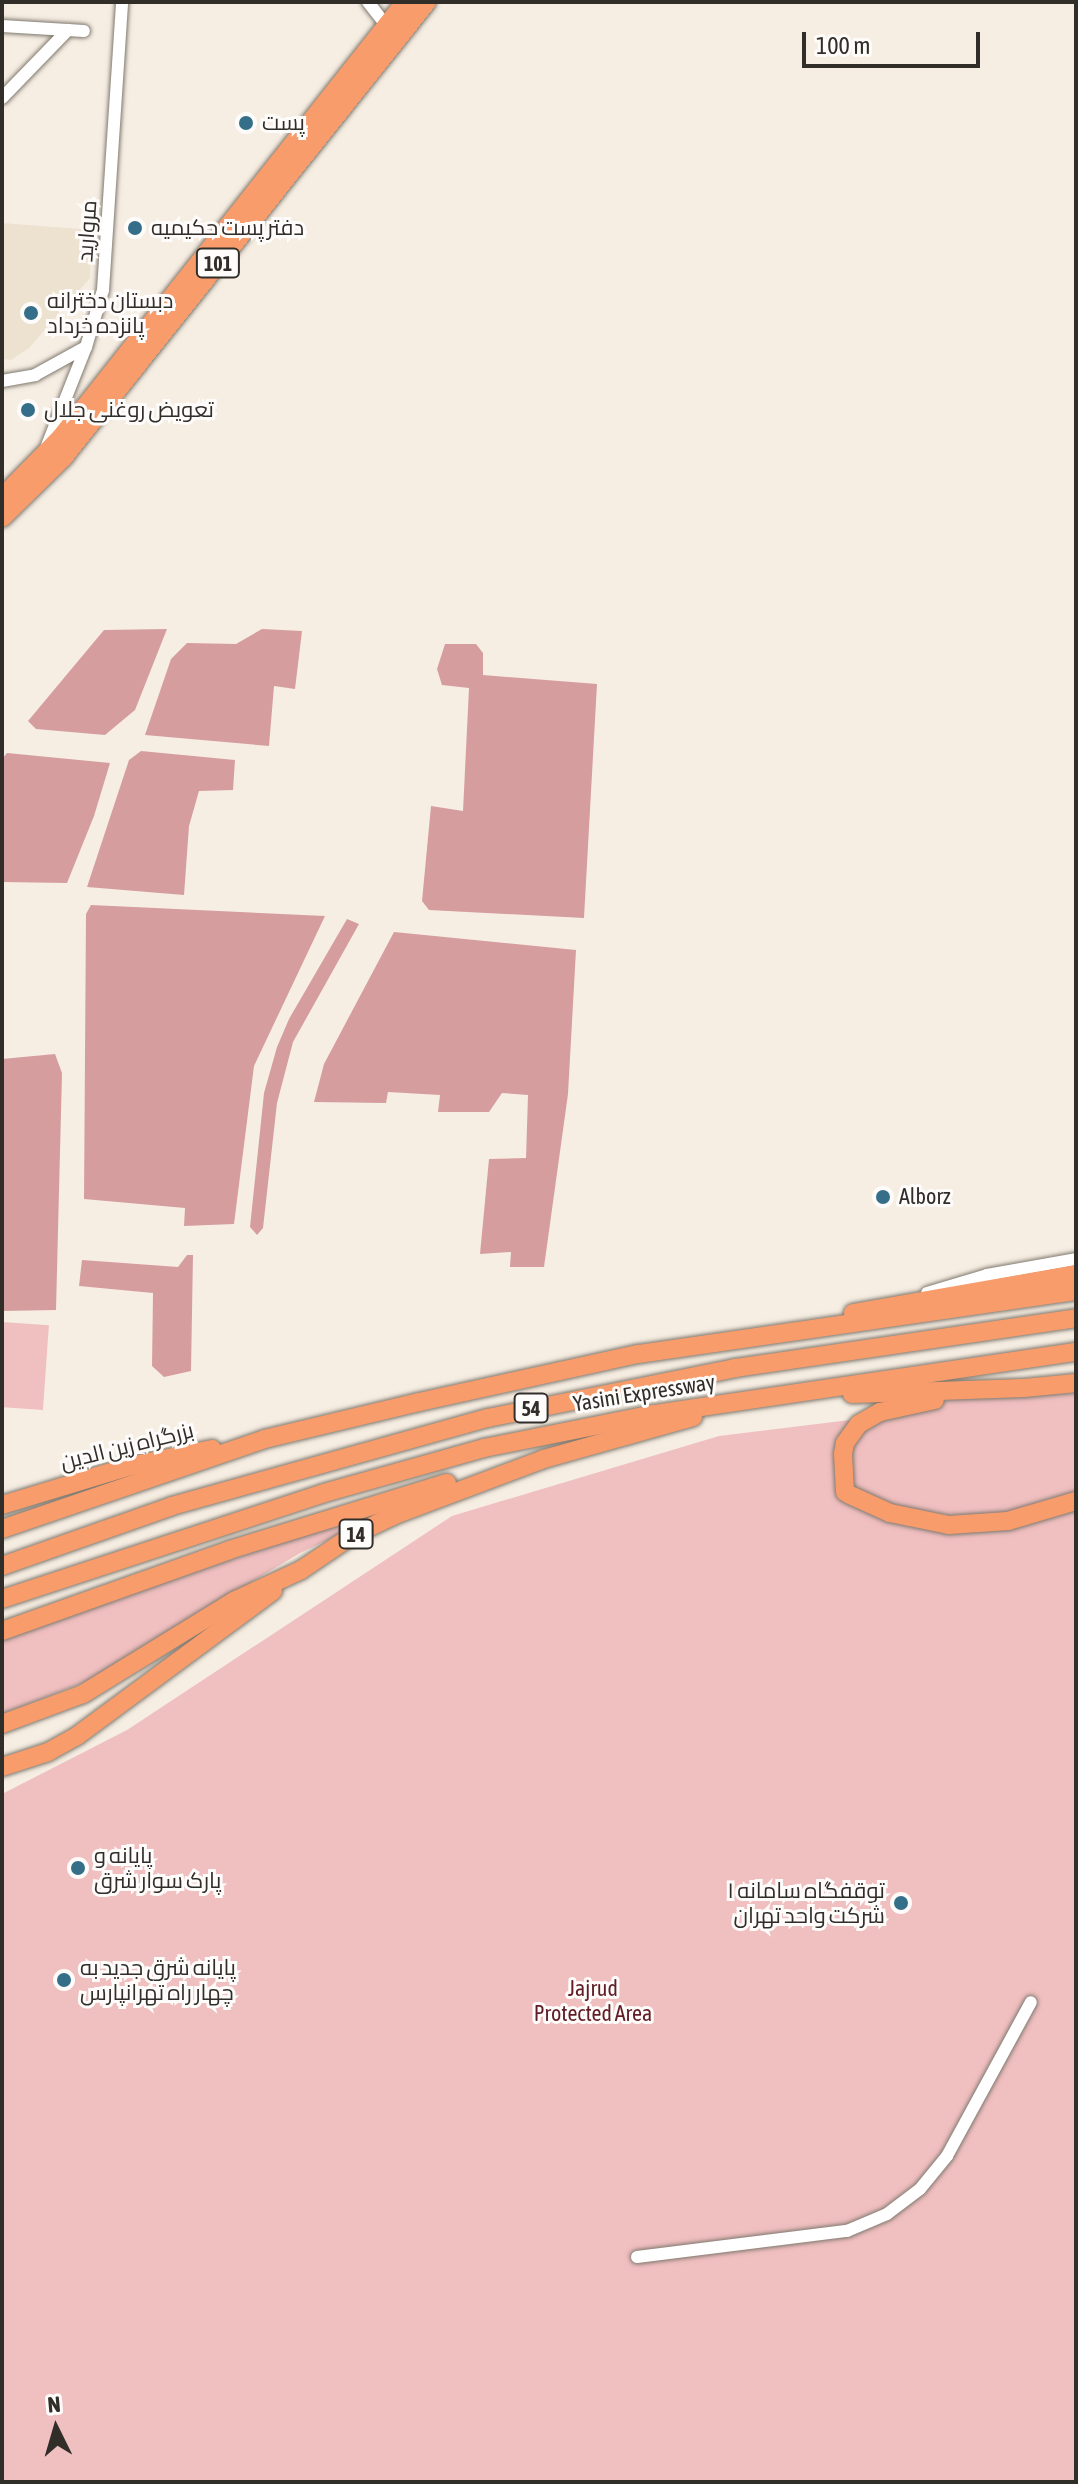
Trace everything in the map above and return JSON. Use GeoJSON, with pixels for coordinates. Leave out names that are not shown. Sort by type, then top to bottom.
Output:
{"type":"FeatureCollection","features":[{"type":"Feature","properties":{"kind":"highway","name":"101"},"geometry":{"type":"LineString","coordinates":[[2,497],[60,438],[405,2]]}},
{"type":"Feature","properties":{"kind":"highway","name":"101"},"geometry":{"type":"LineString","coordinates":[[2,518],[64,457],[427,2]]}},
{"type":"Feature","properties":{"kind":"highway"},"geometry":{"type":"LineString","coordinates":[[2,1529],[265,1439],[638,1354],[772,1333],[894,1305],[1076,1274]]}},
{"type":"Feature","properties":{"kind":"highway"},"geometry":{"type":"LineString","coordinates":[[772,1333],[824,1329],[1076,1291]]}},
{"type":"Feature","properties":{"kind":"highway","name":"Yasini Expressway"},"geometry":{"type":"LineString","coordinates":[[2,1566],[172,1506],[502,1415],[735,1368],[1076,1318]]}},
{"type":"Feature","properties":{"kind":"highway","name":"Yasini Expressway"},"geometry":{"type":"LineString","coordinates":[[2,1599],[324,1493],[484,1448],[578,1427],[1076,1352]]}},
{"type":"Feature","properties":{"kind":"highway"},"geometry":{"type":"LineString","coordinates":[[762,1398],[1074,1387]]}},
{"type":"Feature","properties":{"kind":"highway"},"geometry":{"type":"LineString","coordinates":[[979,1390],[880,1412],[859,1424],[845,1443],[843,1454],[847,1493],[904,1517],[931,1524],[966,1525],[1032,1516],[1076,1501]]}},
{"type":"Feature","properties":{"kind":"highway","name":"14"},"geometry":{"type":"LineString","coordinates":[[2,1724],[83,1694],[234,1601],[301,1570],[353,1535],[395,1515],[544,1459],[679,1422],[737,1402]]}},
{"type":"Feature","properties":{"kind":"highway","name":"بزرگراه زین الدین"},"geometry":{"type":"LineString","coordinates":[[2,1505],[130,1466],[265,1439]]}},
{"type":"Feature","properties":{"kind":"highway"},"geometry":{"type":"LineString","coordinates":[[2,1631],[348,1512],[544,1459]]}},
{"type":"Feature","properties":{"kind":"highway"},"geometry":{"type":"LineString","coordinates":[[2,1767],[48,1752],[77,1736],[301,1570]]}},
{"type":"Feature","properties":{"kind":"street","name":"مروارید"},"geometry":{"type":"LineString","coordinates":[[44,453],[86,347],[103,290],[122,2]]}},
{"type":"Feature","properties":{"kind":"street"},"geometry":{"type":"LineString","coordinates":[[368,2],[387,26]]}},
{"type":"Feature","properties":{"kind":"street"},"geometry":{"type":"LineString","coordinates":[[2,26],[84,31]]}},
{"type":"Feature","properties":{"kind":"street"},"geometry":{"type":"LineString","coordinates":[[2,98],[68,30]]}},
{"type":"Feature","properties":{"kind":"street"},"geometry":{"type":"LineString","coordinates":[[2,381],[35,375],[86,347]]}},
{"type":"Feature","properties":{"kind":"street"},"geometry":{"type":"LineString","coordinates":[[894,1305],[987,1275],[1076,1259]]}},
{"type":"Feature","properties":{"kind":"street"},"geometry":{"type":"LineString","coordinates":[[637,2257],[847,2231],[887,2214],[920,2189],[947,2156],[1031,2002]]}},
{"type":"Feature","properties":{"kind":"shaded area","name":"دبستان دخترانه پانزده خرداد"},"geometry":{"type":"Polygon","coordinates":[[[2,223],[92,230],[90,278],[29,348],[11,360],[2,359],[2,223]]]}},
{"type":"Feature","properties":{"kind":"shaded area"},"geometry":{"type":"Polygon","coordinates":[[[167,629],[135,710],[105,735],[36,729],[28,721],[104,630],[167,629]]]}},
{"type":"Feature","properties":{"kind":"shaded area"},"geometry":{"type":"Polygon","coordinates":[[[262,629],[302,631],[295,689],[274,686],[269,746],[145,735],[171,659],[187,643],[236,644],[262,629]]]}},
{"type":"Feature","properties":{"kind":"shaded area"},"geometry":{"type":"Polygon","coordinates":[[[445,644],[476,644],[483,653],[483,675],[597,684],[584,918],[429,910],[422,901],[431,806],[463,811],[469,688],[442,685],[437,669],[445,644]]]}},
{"type":"Feature","properties":{"kind":"shaded area"},"geometry":{"type":"Polygon","coordinates":[[[141,751],[235,760],[233,790],[199,791],[189,826],[184,895],[87,887],[129,760],[141,751]]]}},
{"type":"Feature","properties":{"kind":"shaded area"},"geometry":{"type":"Polygon","coordinates":[[[7,753],[110,763],[94,816],[67,883],[2,882],[2,759],[7,753]]]}},
{"type":"Feature","properties":{"kind":"shaded area"},"geometry":{"type":"Polygon","coordinates":[[[91,905],[325,916],[254,1066],[234,1224],[184,1226],[185,1208],[84,1199],[86,914],[91,905]]]}},
{"type":"Feature","properties":{"kind":"shaded area"},"geometry":{"type":"Polygon","coordinates":[[[347,919],[359,924],[293,1042],[277,1103],[263,1228],[257,1235],[250,1227],[264,1093],[277,1047],[289,1019],[347,919]]]}},
{"type":"Feature","properties":{"kind":"shaded area"},"geometry":{"type":"Polygon","coordinates":[[[394,932],[576,950],[568,1094],[544,1267],[510,1267],[511,1252],[480,1254],[489,1159],[526,1158],[528,1095],[502,1093],[489,1112],[438,1112],[440,1095],[388,1092],[386,1103],[314,1102],[324,1064],[394,932]]]}},
{"type":"Feature","properties":{"kind":"shaded area"},"geometry":{"type":"Polygon","coordinates":[[[55,1054],[62,1073],[56,1310],[2,1311],[2,1059],[55,1054]]]}},
{"type":"Feature","properties":{"kind":"shaded area"},"geometry":{"type":"Polygon","coordinates":[[[187,1255],[193,1255],[191,1371],[164,1377],[152,1366],[153,1293],[79,1286],[82,1260],[178,1267],[187,1255]]]}},
{"type":"Feature","properties":{"kind":"green space"},"geometry":{"type":"Polygon","coordinates":[[[2,1322],[49,1325],[43,1410],[2,1407],[2,1322]]]}},
{"type":"Feature","properties":{"kind":"green space","name":"Jajrud Protected Area"},"geometry":{"type":"Polygon","coordinates":[[[1076,1393],[1076,2482],[2,2482],[2,1794],[127,1730],[452,1516],[719,1436],[915,1412],[953,1398],[1076,1393]]]}},
{"type":"Feature","properties":{"kind":"green space"},"geometry":{"type":"Polygon","coordinates":[[[429,1492],[300,1553],[85,1682],[2,1714],[2,1638],[429,1492]]]}},
{"type":"Feature","properties":{"kind":"place","name":"پست"},"geometry":{"type":"Point","coordinates":[246,123]}},
{"type":"Feature","properties":{"kind":"place","name":"دفتر پست حکیمیه"},"geometry":{"type":"Point","coordinates":[135,228]}},
{"type":"Feature","properties":{"kind":"place","name":"دبستان دخترانه پانزده خرداد"},"geometry":{"type":"Point","coordinates":[31,313]}},
{"type":"Feature","properties":{"kind":"place","name":"تعویض روغنی جلال"},"geometry":{"type":"Point","coordinates":[28,410]}},
{"type":"Feature","properties":{"kind":"place","name":"Alborz"},"geometry":{"type":"Point","coordinates":[883,1197]}},
{"type":"Feature","properties":{"kind":"place","name":"پایانه و پارک‌ سوار شرق"},"geometry":{"type":"Point","coordinates":[78,1868]}},
{"type":"Feature","properties":{"kind":"place","name":"توقفگاه سامانه ۱ شرکت واحد تهران"},"geometry":{"type":"Point","coordinates":[901,1903]}},
{"type":"Feature","properties":{"kind":"place","name":"پایانه شرق جدید به چهار راه تهرانپارس"},"geometry":{"type":"Point","coordinates":[64,1980]}}]}
